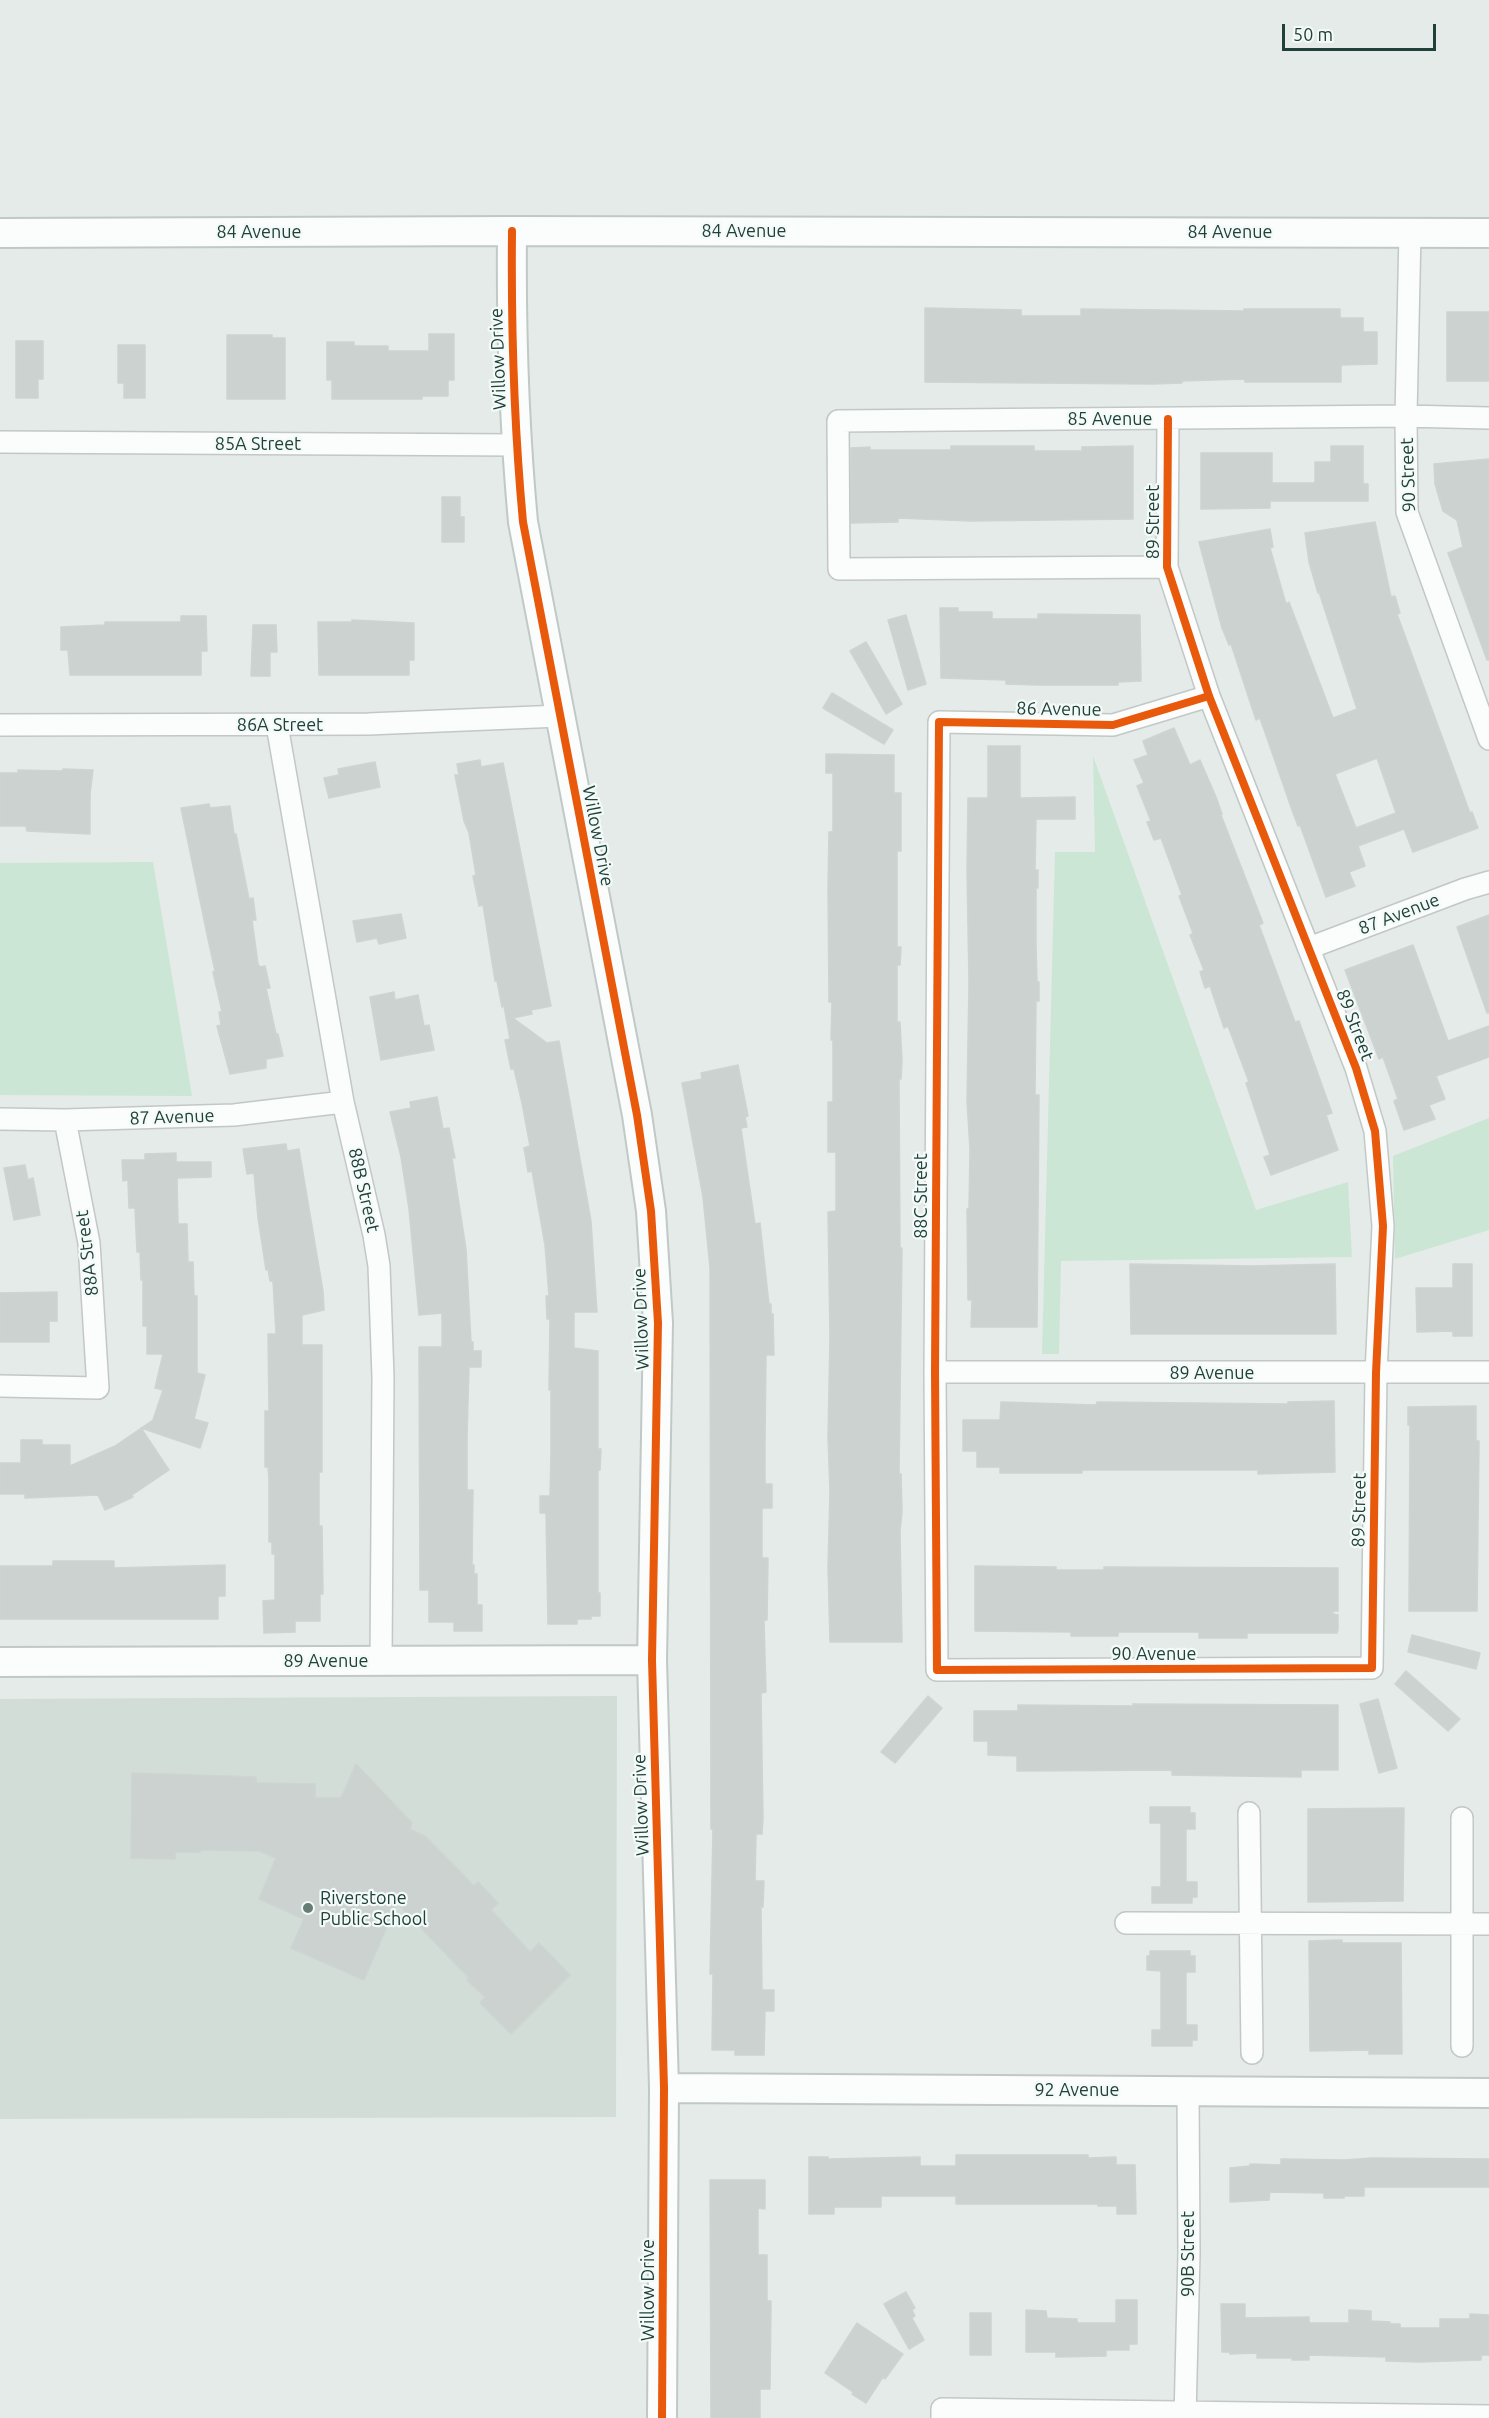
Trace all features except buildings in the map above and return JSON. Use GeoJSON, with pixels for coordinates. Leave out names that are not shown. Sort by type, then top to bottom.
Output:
{"type":"FeatureCollection","features":[{"type":"Feature","properties":{"kind":"street","name":"84 Avenue"},"geometry":{"type":"LineString","coordinates":[[0,233],[512,231],[1489,233]]}},
{"type":"Feature","properties":{"kind":"street","name":"Willow Drive"},"geometry":{"type":"LineString","coordinates":[[512,231],[512,345],[516,445],[523,522],[637,1115],[651,1211],[658,1323],[652,1660],[664,2088],[662,2418]]}},
{"type":"Feature","properties":{"kind":"street","name":"90 Street"},"geometry":{"type":"LineString","coordinates":[[1410,232],[1406,416],[1407,512],[1489,739]]}},
{"type":"Feature","properties":{"kind":"street","name":"85 Avenue"},"geometry":{"type":"LineString","coordinates":[[1167,567],[839,569],[838,421],[1406,416],[1489,418]]}},
{"type":"Feature","properties":{"kind":"street","name":"89 Street"},"geometry":{"type":"LineString","coordinates":[[1168,419],[1167,567],[1209,696],[1310,948],[1356,1068],[1376,1131],[1383,1226],[1376,1373],[1372,1668]]}},
{"type":"Feature","properties":{"kind":"street","name":"85A Street"},"geometry":{"type":"LineString","coordinates":[[0,442],[516,445]]}},
{"type":"Feature","properties":{"kind":"street","name":"86 Avenue"},"geometry":{"type":"LineString","coordinates":[[939,722],[1113,725],[1209,696]]}},
{"type":"Feature","properties":{"kind":"street","name":"86A Street"},"geometry":{"type":"LineString","coordinates":[[0,725],[368,724],[560,716]]}},
{"type":"Feature","properties":{"kind":"street","name":"88C Street"},"geometry":{"type":"LineString","coordinates":[[937,1670],[935,1372],[939,722]]}},
{"type":"Feature","properties":{"kind":"street","name":"88B Street"},"geometry":{"type":"LineString","coordinates":[[276,725],[343,1102],[379,1266],[383,1377],[381,1661]]}},
{"type":"Feature","properties":{"kind":"street","name":"87 Avenue"},"geometry":{"type":"LineString","coordinates":[[1310,948],[1489,882]]}},
{"type":"Feature","properties":{"kind":"street","name":"87 Avenue"},"geometry":{"type":"LineString","coordinates":[[0,1119],[65,1120],[234,1115],[343,1102]]}},
{"type":"Feature","properties":{"kind":"street","name":"88A Street"},"geometry":{"type":"LineString","coordinates":[[0,1386],[98,1388],[89,1243],[65,1120]]}},
{"type":"Feature","properties":{"kind":"street","name":"89 Avenue"},"geometry":{"type":"LineString","coordinates":[[935,1372],[1489,1372]]}},
{"type":"Feature","properties":{"kind":"street","name":"89 Avenue"},"geometry":{"type":"LineString","coordinates":[[0,1662],[652,1660]]}},
{"type":"Feature","properties":{"kind":"street","name":"90 Avenue"},"geometry":{"type":"LineString","coordinates":[[937,1670],[1372,1668]]}},
{"type":"Feature","properties":{"kind":"street"},"geometry":{"type":"LineString","coordinates":[[1249,1813],[1252,2053]]}},
{"type":"Feature","properties":{"kind":"street"},"geometry":{"type":"LineString","coordinates":[[1461,2046],[1462,1818]]}},
{"type":"Feature","properties":{"kind":"street"},"geometry":{"type":"LineString","coordinates":[[1126,1923],[1489,1924]]}},
{"type":"Feature","properties":{"kind":"street","name":"92 Avenue"},"geometry":{"type":"LineString","coordinates":[[664,2088],[1489,2092]]}},
{"type":"Feature","properties":{"kind":"street","name":"90B Street"},"geometry":{"type":"LineString","coordinates":[[1185,2414],[1189,2253],[1188,2091]]}},
{"type":"Feature","properties":{"kind":"street"},"geometry":{"type":"LineString","coordinates":[[942,2414],[1489,2416]]}},
{"type":"Feature","properties":{"kind":"shaded area","name":"Riverstone Public School"},"geometry":{"type":"Polygon","coordinates":[[[617,1696],[616,2117],[0,2119],[0,1699],[617,1696]]]}},
{"type":"Feature","properties":{"kind":"green space"},"geometry":{"type":"Polygon","coordinates":[[[1093,756],[1256,1210],[1348,1182],[1352,1257],[1061,1261],[1059,1354],[1042,1354],[1055,852],[1095,852],[1093,756]]]}},
{"type":"Feature","properties":{"kind":"green space"},"geometry":{"type":"Polygon","coordinates":[[[153,862],[192,1096],[0,1095],[0,863],[153,862]]]}},
{"type":"Feature","properties":{"kind":"green space"},"geometry":{"type":"Polygon","coordinates":[[[1489,1118],[1489,1230],[1395,1259],[1393,1156],[1489,1118]]]}},
{"type":"Feature","properties":{"kind":"cycle path"},"geometry":{"type":"LineString","coordinates":[[512,231],[514,377],[523,522],[637,1115],[651,1211],[658,1323],[652,1660],[664,2088],[662,2418]]}},
{"type":"Feature","properties":{"kind":"cycle path"},"geometry":{"type":"LineString","coordinates":[[1168,419],[1167,567],[1209,696],[1356,1068],[1375,1131],[1383,1226],[1376,1373],[1372,1668],[937,1670],[935,1372],[939,722],[1113,725],[1209,696]]}},
{"type":"Feature","properties":{"kind":"place","name":"Riverstone Public School"},"geometry":{"type":"Point","coordinates":[308,1908]}}]}
